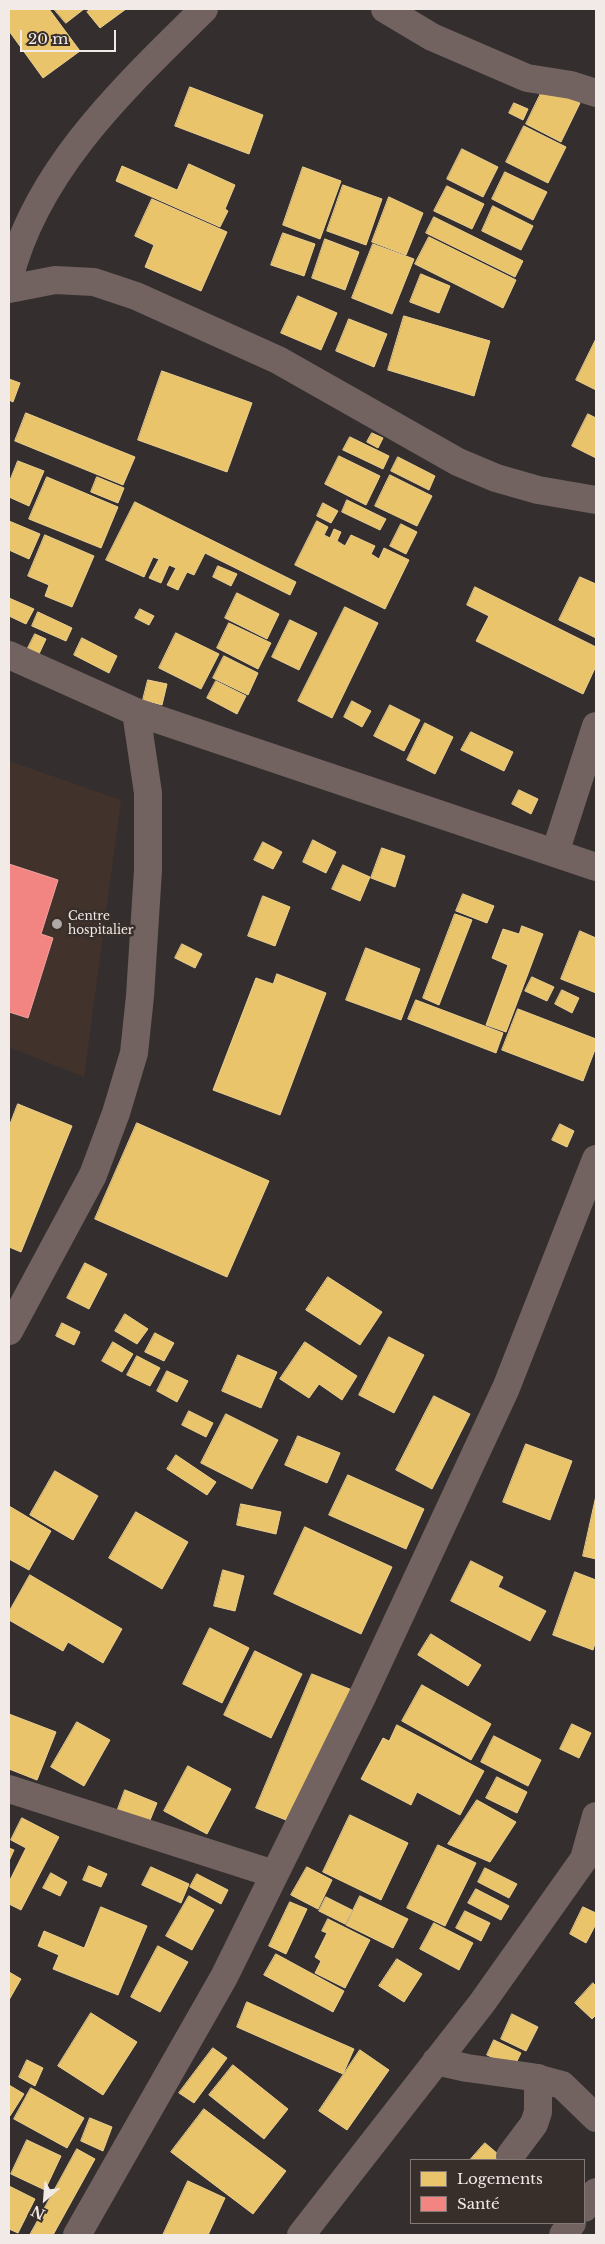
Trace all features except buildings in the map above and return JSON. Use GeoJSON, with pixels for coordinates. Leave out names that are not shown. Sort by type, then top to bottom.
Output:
{"type":"FeatureCollection","features":[{"type":"Feature","properties":{"kind":"street"},"geometry":{"type":"LineString","coordinates":[[9,279],[31,218],[66,159],[104,111],[204,9]]}},
{"type":"Feature","properties":{"kind":"street"},"geometry":{"type":"LineString","coordinates":[[385,9],[432,37],[527,78],[571,85],[596,92]]}},
{"type":"Feature","properties":{"kind":"street"},"geometry":{"type":"LineString","coordinates":[[9,289],[55,280],[94,282],[136,296],[278,360],[465,465],[496,478],[538,490],[596,500]]}},
{"type":"Feature","properties":{"kind":"street"},"geometry":{"type":"LineString","coordinates":[[9,655],[136,712],[596,866]]}},
{"type":"Feature","properties":{"kind":"street"},"geometry":{"type":"LineString","coordinates":[[9,1331],[93,1175],[116,1113],[134,1053],[140,996],[148,870],[148,793],[136,712]]}},
{"type":"Feature","properties":{"kind":"street"},"geometry":{"type":"LineString","coordinates":[[555,853],[596,726]]}},
{"type":"Feature","properties":{"kind":"street"},"geometry":{"type":"LineString","coordinates":[[77,2235],[224,1978],[362,1697],[506,1388],[596,1159]]}},
{"type":"Feature","properties":{"kind":"street"},"geometry":{"type":"LineString","coordinates":[[9,1789],[274,1874]]}},
{"type":"Feature","properties":{"kind":"street"},"geometry":{"type":"LineString","coordinates":[[301,2235],[590,1864],[596,1816]]}},
{"type":"Feature","properties":{"kind":"street"},"geometry":{"type":"LineString","coordinates":[[436,2061],[467,2068],[538,2078],[562,2085],[596,2118]]}},
{"type":"Feature","properties":{"kind":"street"},"geometry":{"type":"LineString","coordinates":[[510,2156],[534,2124],[538,2112],[538,2078]]}},
{"type":"Feature","properties":{"kind":"street"},"geometry":{"type":"LineString","coordinates":[[585,2207],[596,2192]]}},
{"type":"Feature","properties":{"kind":"street"},"geometry":{"type":"LineString","coordinates":[[562,2235],[571,2224]]}},
{"type":"Feature","properties":{"kind":"shaded area","name":"Centre hospitalier"},"geometry":{"type":"Polygon","coordinates":[[[9,761],[121,800],[84,1077],[9,1047],[9,761]]]}},
{"type":"Feature","properties":{"kind":"place","name":"Centre hospitalier"},"geometry":{"type":"Point","coordinates":[57,924]}}]}
